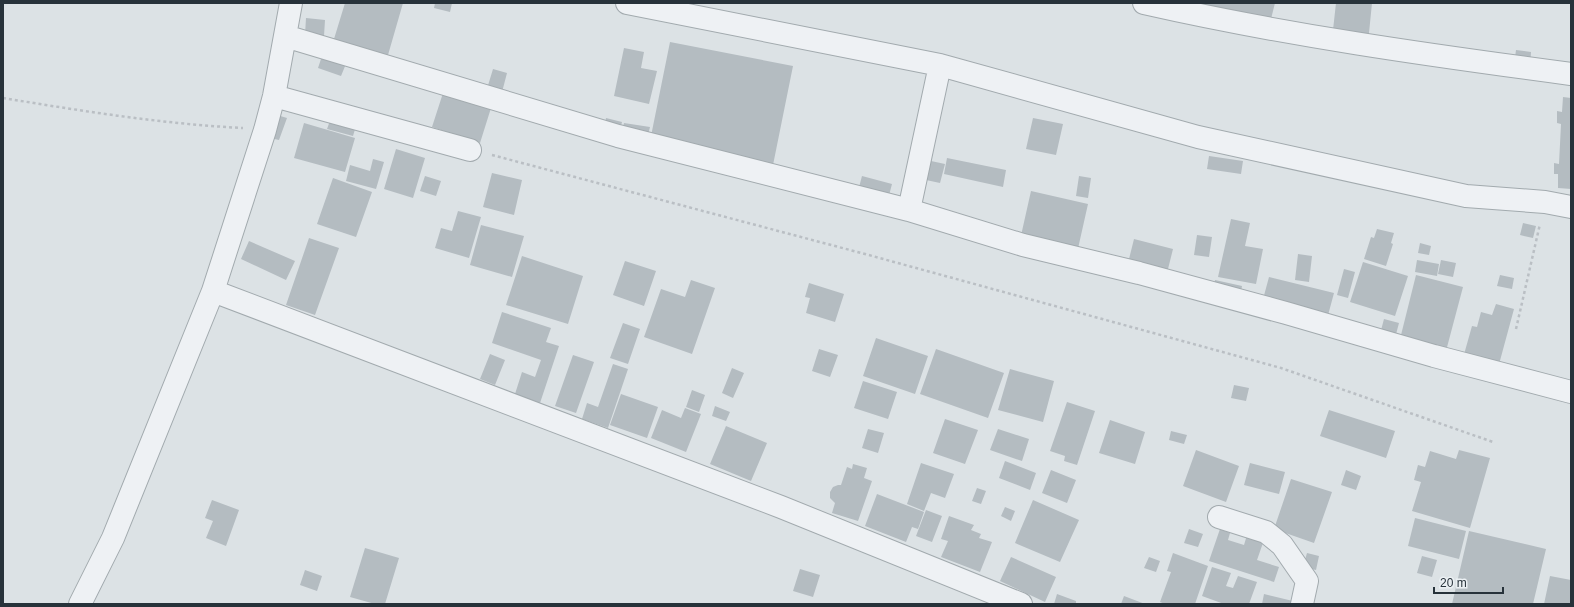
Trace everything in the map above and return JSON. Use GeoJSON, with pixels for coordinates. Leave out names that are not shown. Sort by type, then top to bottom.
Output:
{"type":"FeatureCollection","features":[{"type":"Feature","properties":{"kind":"street"},"geometry":{"type":"LineString","coordinates":[[80,604],[113,538],[213,291],[265,130],[274,96],[291,3]]}},
{"type":"Feature","properties":{"kind":"street"},"geometry":{"type":"LineString","coordinates":[[627,3],[940,65],[1198,137],[1466,196],[1546,202],[1571,207]]}},
{"type":"Feature","properties":{"kind":"street"},"geometry":{"type":"LineString","coordinates":[[1144,3],[1293,34],[1387,49],[1571,74]]}},
{"type":"Feature","properties":{"kind":"street"},"geometry":{"type":"LineString","coordinates":[[285,36],[618,136],[909,210],[1023,245],[1138,273],[1286,313],[1434,356],[1571,392]]}},
{"type":"Feature","properties":{"kind":"street"},"geometry":{"type":"LineString","coordinates":[[909,210],[940,65]]}},
{"type":"Feature","properties":{"kind":"street"},"geometry":{"type":"LineString","coordinates":[[274,96],[470,150]]}},
{"type":"Feature","properties":{"kind":"street"},"geometry":{"type":"LineString","coordinates":[[213,291],[781,507],[1021,604]]}},
{"type":"Feature","properties":{"kind":"street"},"geometry":{"type":"LineString","coordinates":[[1219,517],[1266,532],[1282,544],[1307,582],[1302,604]]}},
{"type":"Feature","properties":{"kind":"path"},"geometry":{"type":"LineString","coordinates":[[3,98],[60,108],[204,126],[265,130]]}},
{"type":"Feature","properties":{"kind":"path"},"geometry":{"type":"LineString","coordinates":[[470,150],[865,254],[1281,368],[1494,442]]}},
{"type":"Feature","properties":{"kind":"path"},"geometry":{"type":"LineString","coordinates":[[1516,329],[1546,202]]}},
{"type":"Feature","properties":{"kind":"building"},"geometry":{"type":"Polygon","coordinates":[[[345,3],[403,3],[388,55],[334,39],[345,3]]]}},
{"type":"Feature","properties":{"kind":"building"},"geometry":{"type":"Polygon","coordinates":[[[435,3],[452,3],[450,12],[434,8],[435,3]]]}},
{"type":"Feature","properties":{"kind":"building"},"geometry":{"type":"Polygon","coordinates":[[[1192,3],[1275,3],[1270,23],[1192,3]]]}},
{"type":"Feature","properties":{"kind":"building"},"geometry":{"type":"Polygon","coordinates":[[[1336,3],[1372,3],[1368,43],[1332,39],[1336,3]]]}},
{"type":"Feature","properties":{"kind":"building"},"geometry":{"type":"Polygon","coordinates":[[[306,18],[325,20],[324,36],[305,35],[306,18]]]}},
{"type":"Feature","properties":{"kind":"building"},"geometry":{"type":"Polygon","coordinates":[[[670,42],[793,66],[773,165],[650,141],[670,42]]]}},
{"type":"Feature","properties":{"kind":"building"},"geometry":{"type":"Polygon","coordinates":[[[624,48],[644,52],[641,68],[657,71],[649,104],[614,96],[624,48]]]}},
{"type":"Feature","properties":{"kind":"building"},"geometry":{"type":"Polygon","coordinates":[[[324,50],[348,59],[341,76],[318,68],[324,50]]]}},
{"type":"Feature","properties":{"kind":"building"},"geometry":{"type":"Polygon","coordinates":[[[1516,50],[1531,52],[1530,67],[1514,65],[1516,50]]]}},
{"type":"Feature","properties":{"kind":"building"},"geometry":{"type":"Polygon","coordinates":[[[493,69],[507,73],[501,96],[486,92],[493,69]]]}},
{"type":"Feature","properties":{"kind":"building"},"geometry":{"type":"Polygon","coordinates":[[[443,93],[491,108],[480,143],[432,127],[443,93]]]}},
{"type":"Feature","properties":{"kind":"building"},"geometry":{"type":"Polygon","coordinates":[[[1563,97],[1571,98],[1571,189],[1558,188],[1558,174],[1554,174],[1554,163],[1559,164],[1561,124],[1557,123],[1557,111],[1562,112],[1563,97]]]}},
{"type":"Feature","properties":{"kind":"building"},"geometry":{"type":"Polygon","coordinates":[[[277,115],[287,118],[279,140],[270,138],[277,115]]]}},
{"type":"Feature","properties":{"kind":"building"},"geometry":{"type":"Polygon","coordinates":[[[331,118],[356,126],[353,136],[327,129],[331,118]]]}},
{"type":"Feature","properties":{"kind":"building"},"geometry":{"type":"Polygon","coordinates":[[[606,118],[622,122],[619,133],[604,130],[606,118]]]}},
{"type":"Feature","properties":{"kind":"building"},"geometry":{"type":"Polygon","coordinates":[[[1033,118],[1063,124],[1056,155],[1026,149],[1033,118]]]}},
{"type":"Feature","properties":{"kind":"building"},"geometry":{"type":"Polygon","coordinates":[[[304,123],[355,138],[345,172],[294,158],[304,123]]]}},
{"type":"Feature","properties":{"kind":"building"},"geometry":{"type":"Polygon","coordinates":[[[624,123],[650,127],[647,139],[621,135],[624,123]]]}},
{"type":"Feature","properties":{"kind":"building"},"geometry":{"type":"Polygon","coordinates":[[[396,149],[425,158],[413,198],[384,189],[396,149]]]}},
{"type":"Feature","properties":{"kind":"building"},"geometry":{"type":"Polygon","coordinates":[[[1209,156],[1243,161],[1241,174],[1207,169],[1209,156]]]}},
{"type":"Feature","properties":{"kind":"building"},"geometry":{"type":"Polygon","coordinates":[[[947,158],[1006,170],[1003,187],[944,174],[947,158]]]}},
{"type":"Feature","properties":{"kind":"building"},"geometry":{"type":"Polygon","coordinates":[[[373,159],[384,162],[376,189],[346,181],[350,165],[370,171],[373,159]]]}},
{"type":"Feature","properties":{"kind":"building"},"geometry":{"type":"Polygon","coordinates":[[[931,161],[945,164],[940,183],[926,180],[931,161]]]}},
{"type":"Feature","properties":{"kind":"building"},"geometry":{"type":"Polygon","coordinates":[[[492,173],[522,180],[514,215],[483,207],[492,173]]]}},
{"type":"Feature","properties":{"kind":"building"},"geometry":{"type":"Polygon","coordinates":[[[425,176],[441,181],[436,196],[420,191],[425,176]]]}},
{"type":"Feature","properties":{"kind":"building"},"geometry":{"type":"Polygon","coordinates":[[[862,176],[892,184],[887,203],[857,195],[862,176]]]}},
{"type":"Feature","properties":{"kind":"building"},"geometry":{"type":"Polygon","coordinates":[[[1079,176],[1091,178],[1088,198],[1076,196],[1079,176]]]}},
{"type":"Feature","properties":{"kind":"building"},"geometry":{"type":"Polygon","coordinates":[[[333,178],[372,192],[356,237],[317,224],[333,178]]]}},
{"type":"Feature","properties":{"kind":"building"},"geometry":{"type":"Polygon","coordinates":[[[1031,191],[1088,204],[1077,253],[1020,240],[1031,191]]]}},
{"type":"Feature","properties":{"kind":"building"},"geometry":{"type":"Polygon","coordinates":[[[458,211],[481,217],[469,258],[435,248],[441,228],[452,231],[458,211]]]}},
{"type":"Feature","properties":{"kind":"building"},"geometry":{"type":"Polygon","coordinates":[[[1231,219],[1250,223],[1245,246],[1263,249],[1256,284],[1218,277],[1231,219]]]}},
{"type":"Feature","properties":{"kind":"building"},"geometry":{"type":"Polygon","coordinates":[[[1523,223],[1536,226],[1533,238],[1520,235],[1523,223]]]}},
{"type":"Feature","properties":{"kind":"building"},"geometry":{"type":"Polygon","coordinates":[[[481,225],[524,236],[512,277],[470,265],[481,225]]]}},
{"type":"Feature","properties":{"kind":"building"},"geometry":{"type":"Polygon","coordinates":[[[1377,229],[1394,233],[1391,243],[1393,244],[1386,266],[1364,259],[1371,237],[1374,238],[1377,229]]]}},
{"type":"Feature","properties":{"kind":"building"},"geometry":{"type":"Polygon","coordinates":[[[1197,235],[1212,237],[1209,257],[1194,255],[1197,235]]]}},
{"type":"Feature","properties":{"kind":"building"},"geometry":{"type":"Polygon","coordinates":[[[309,238],[339,248],[315,315],[286,305],[309,238]]]}},
{"type":"Feature","properties":{"kind":"building"},"geometry":{"type":"Polygon","coordinates":[[[1134,239],[1173,249],[1166,277],[1127,267],[1134,239]]]}},
{"type":"Feature","properties":{"kind":"building"},"geometry":{"type":"Polygon","coordinates":[[[249,241],[295,261],[286,280],[241,259],[249,241]]]}},
{"type":"Feature","properties":{"kind":"building"},"geometry":{"type":"Polygon","coordinates":[[[1420,243],[1431,246],[1429,255],[1418,253],[1420,243]]]}},
{"type":"Feature","properties":{"kind":"building"},"geometry":{"type":"Polygon","coordinates":[[[1298,254],[1312,256],[1309,282],[1295,280],[1298,254]]]}},
{"type":"Feature","properties":{"kind":"building"},"geometry":{"type":"Polygon","coordinates":[[[522,256],[583,276],[568,324],[506,305],[522,256]]]}},
{"type":"Feature","properties":{"kind":"building"},"geometry":{"type":"Polygon","coordinates":[[[1417,260],[1439,264],[1437,276],[1415,272],[1417,260]]]}},
{"type":"Feature","properties":{"kind":"building"},"geometry":{"type":"Polygon","coordinates":[[[1441,260],[1456,263],[1453,277],[1438,274],[1441,260]]]}},
{"type":"Feature","properties":{"kind":"building"},"geometry":{"type":"Polygon","coordinates":[[[625,261],[656,271],[644,306],[613,295],[625,261]]]}},
{"type":"Feature","properties":{"kind":"building"},"geometry":{"type":"Polygon","coordinates":[[[1363,262],[1408,276],[1395,316],[1350,302],[1363,262]]]}},
{"type":"Feature","properties":{"kind":"building"},"geometry":{"type":"Polygon","coordinates":[[[1344,269],[1355,272],[1348,298],[1337,295],[1344,269]]]}},
{"type":"Feature","properties":{"kind":"building"},"geometry":{"type":"Polygon","coordinates":[[[1416,275],[1463,287],[1446,351],[1400,339],[1416,275]]]}},
{"type":"Feature","properties":{"kind":"building"},"geometry":{"type":"Polygon","coordinates":[[[1500,275],[1514,278],[1512,289],[1497,286],[1500,275]]]}},
{"type":"Feature","properties":{"kind":"building"},"geometry":{"type":"Polygon","coordinates":[[[1269,277],[1334,293],[1327,319],[1262,303],[1269,277]]]}},
{"type":"Feature","properties":{"kind":"building"},"geometry":{"type":"Polygon","coordinates":[[[691,280],[715,288],[692,354],[644,337],[661,289],[685,297],[691,280]]]}},
{"type":"Feature","properties":{"kind":"building"},"geometry":{"type":"Polygon","coordinates":[[[1215,280],[1242,286],[1240,297],[1213,291],[1215,280]]]}},
{"type":"Feature","properties":{"kind":"building"},"geometry":{"type":"Polygon","coordinates":[[[809,283],[844,294],[835,322],[806,313],[810,298],[805,297],[809,283]]]}},
{"type":"Feature","properties":{"kind":"building"},"geometry":{"type":"Polygon","coordinates":[[[1496,304],[1514,309],[1498,368],[1463,358],[1472,326],[1477,327],[1481,312],[1492,315],[1496,304]]]}},
{"type":"Feature","properties":{"kind":"building"},"geometry":{"type":"Polygon","coordinates":[[[502,312],[551,328],[546,342],[559,346],[540,403],[515,394],[522,372],[535,377],[541,360],[492,343],[502,312]]]}},
{"type":"Feature","properties":{"kind":"building"},"geometry":{"type":"Polygon","coordinates":[[[1384,319],[1399,323],[1395,338],[1380,334],[1384,319]]]}},
{"type":"Feature","properties":{"kind":"building"},"geometry":{"type":"Polygon","coordinates":[[[623,323],[640,329],[628,364],[610,358],[623,323]]]}},
{"type":"Feature","properties":{"kind":"building"},"geometry":{"type":"Polygon","coordinates":[[[876,338],[928,356],[915,394],[863,376],[876,338]]]}},
{"type":"Feature","properties":{"kind":"building"},"geometry":{"type":"Polygon","coordinates":[[[819,349],[838,355],[830,377],[812,371],[819,349]]]}},
{"type":"Feature","properties":{"kind":"building"},"geometry":{"type":"Polygon","coordinates":[[[936,349],[1004,373],[988,418],[920,394],[936,349]]]}},
{"type":"Feature","properties":{"kind":"building"},"geometry":{"type":"Polygon","coordinates":[[[490,354],[505,360],[495,385],[480,379],[490,354]]]}},
{"type":"Feature","properties":{"kind":"building"},"geometry":{"type":"Polygon","coordinates":[[[573,355],[594,362],[576,413],[555,406],[573,355]]]}},
{"type":"Feature","properties":{"kind":"building"},"geometry":{"type":"Polygon","coordinates":[[[613,364],[628,369],[608,428],[582,419],[587,403],[598,407],[613,364]]]}},
{"type":"Feature","properties":{"kind":"building"},"geometry":{"type":"Polygon","coordinates":[[[732,368],[744,373],[733,398],[722,393],[732,368]]]}},
{"type":"Feature","properties":{"kind":"building"},"geometry":{"type":"Polygon","coordinates":[[[1010,369],[1054,381],[1043,422],[998,410],[1010,369]]]}},
{"type":"Feature","properties":{"kind":"building"},"geometry":{"type":"Polygon","coordinates":[[[863,381],[897,392],[888,419],[854,408],[863,381]]]}},
{"type":"Feature","properties":{"kind":"building"},"geometry":{"type":"Polygon","coordinates":[[[1234,385],[1249,388],[1246,401],[1231,398],[1234,385]]]}},
{"type":"Feature","properties":{"kind":"building"},"geometry":{"type":"Polygon","coordinates":[[[692,390],[705,395],[699,412],[686,407],[692,390]]]}},
{"type":"Feature","properties":{"kind":"building"},"geometry":{"type":"Polygon","coordinates":[[[621,394],[658,407],[647,438],[610,425],[621,394]]]}},
{"type":"Feature","properties":{"kind":"building"},"geometry":{"type":"Polygon","coordinates":[[[1067,402],[1095,411],[1077,465],[1064,461],[1065,456],[1050,451],[1067,402]]]}},
{"type":"Feature","properties":{"kind":"building"},"geometry":{"type":"Polygon","coordinates":[[[715,406],[730,412],[726,421],[712,416],[715,406]]]}},
{"type":"Feature","properties":{"kind":"building"},"geometry":{"type":"Polygon","coordinates":[[[685,408],[701,414],[686,452],[651,438],[662,410],[681,418],[685,408]]]}},
{"type":"Feature","properties":{"kind":"building"},"geometry":{"type":"Polygon","coordinates":[[[1329,410],[1395,431],[1386,458],[1320,436],[1329,410]]]}},
{"type":"Feature","properties":{"kind":"building"},"geometry":{"type":"Polygon","coordinates":[[[945,419],[978,430],[965,464],[933,453],[945,419]]]}},
{"type":"Feature","properties":{"kind":"building"},"geometry":{"type":"Polygon","coordinates":[[[1110,420],[1145,432],[1135,464],[1099,453],[1110,420]]]}},
{"type":"Feature","properties":{"kind":"building"},"geometry":{"type":"Polygon","coordinates":[[[726,426],[767,443],[751,481],[710,464],[726,426]]]}},
{"type":"Feature","properties":{"kind":"building"},"geometry":{"type":"Polygon","coordinates":[[[868,429],[884,433],[878,453],[862,448],[868,429]]]}},
{"type":"Feature","properties":{"kind":"building"},"geometry":{"type":"Polygon","coordinates":[[[998,429],[1029,439],[1022,461],[990,450],[998,429]]]}},
{"type":"Feature","properties":{"kind":"building"},"geometry":{"type":"Polygon","coordinates":[[[1171,431],[1187,435],[1184,444],[1169,440],[1171,431]]]}},
{"type":"Feature","properties":{"kind":"building"},"geometry":{"type":"Polygon","coordinates":[[[1196,450],[1239,466],[1226,502],[1183,486],[1196,450]]]}},
{"type":"Feature","properties":{"kind":"building"},"geometry":{"type":"Polygon","coordinates":[[[1459,450],[1490,458],[1470,528],[1412,511],[1421,482],[1414,480],[1418,465],[1425,467],[1430,451],[1456,459],[1459,450]]]}},
{"type":"Feature","properties":{"kind":"building"},"geometry":{"type":"Polygon","coordinates":[[[1005,461],[1036,473],[1030,490],[999,478],[1005,461]]]}},
{"type":"Feature","properties":{"kind":"building"},"geometry":{"type":"Polygon","coordinates":[[[921,463],[954,474],[945,498],[931,493],[924,511],[907,504],[921,463]]]}},
{"type":"Feature","properties":{"kind":"building"},"geometry":{"type":"Polygon","coordinates":[[[1250,463],[1285,472],[1279,494],[1244,485],[1250,463]]]}},
{"type":"Feature","properties":{"kind":"building"},"geometry":{"type":"Polygon","coordinates":[[[853,464],[867,468],[864,478],[872,481],[858,521],[832,513],[835,503],[830,498],[830,492],[833,487],[841,485],[847,467],[852,469],[853,464]]]}},
{"type":"Feature","properties":{"kind":"building"},"geometry":{"type":"Polygon","coordinates":[[[1051,470],[1076,480],[1067,503],[1042,493],[1051,470]]]}},
{"type":"Feature","properties":{"kind":"building"},"geometry":{"type":"Polygon","coordinates":[[[1346,470],[1361,476],[1356,490],[1341,485],[1346,470]]]}},
{"type":"Feature","properties":{"kind":"building"},"geometry":{"type":"Polygon","coordinates":[[[1291,479],[1332,492],[1314,543],[1274,529],[1291,479]]]}},
{"type":"Feature","properties":{"kind":"building"},"geometry":{"type":"Polygon","coordinates":[[[977,488],[986,491],[981,504],[972,501],[977,488]]]}},
{"type":"Feature","properties":{"kind":"building"},"geometry":{"type":"Polygon","coordinates":[[[877,494],[924,512],[918,529],[912,527],[906,542],[865,526],[877,494]]]}},
{"type":"Feature","properties":{"kind":"building"},"geometry":{"type":"Polygon","coordinates":[[[212,500],[239,510],[226,546],[206,538],[213,521],[205,518],[212,500]]]}},
{"type":"Feature","properties":{"kind":"building"},"geometry":{"type":"Polygon","coordinates":[[[1033,500],[1079,520],[1060,562],[1015,543],[1033,500]]]}},
{"type":"Feature","properties":{"kind":"building"},"geometry":{"type":"Polygon","coordinates":[[[1005,507],[1015,511],[1011,521],[1001,516],[1005,507]]]}},
{"type":"Feature","properties":{"kind":"building"},"geometry":{"type":"Polygon","coordinates":[[[926,510],[942,516],[932,542],[916,536],[926,510]]]}},
{"type":"Feature","properties":{"kind":"building"},"geometry":{"type":"Polygon","coordinates":[[[949,516],[974,525],[971,530],[981,534],[979,538],[992,542],[980,572],[941,557],[948,541],[941,539],[949,516]]]}},
{"type":"Feature","properties":{"kind":"building"},"geometry":{"type":"Polygon","coordinates":[[[1415,518],[1466,531],[1459,559],[1408,546],[1415,518]]]}},
{"type":"Feature","properties":{"kind":"building"},"geometry":{"type":"Polygon","coordinates":[[[1189,529],[1203,534],[1198,547],[1184,543],[1189,529]]]}},
{"type":"Feature","properties":{"kind":"building"},"geometry":{"type":"Polygon","coordinates":[[[1220,529],[1230,533],[1228,540],[1244,545],[1247,535],[1264,540],[1257,560],[1279,567],[1274,582],[1209,561],[1220,529]]]}},
{"type":"Feature","properties":{"kind":"building"},"geometry":{"type":"Polygon","coordinates":[[[1469,531],[1546,549],[1533,604],[1452,604],[1469,531]]]}},
{"type":"Feature","properties":{"kind":"building"},"geometry":{"type":"Polygon","coordinates":[[[365,548],[399,558],[385,604],[375,604],[350,597],[365,548]]]}},
{"type":"Feature","properties":{"kind":"building"},"geometry":{"type":"Polygon","coordinates":[[[1173,553],[1208,566],[1195,604],[1165,604],[1160,602],[1171,572],[1167,571],[1173,553]]]}},
{"type":"Feature","properties":{"kind":"building"},"geometry":{"type":"Polygon","coordinates":[[[1307,553],[1319,556],[1316,570],[1303,567],[1307,553]]]}},
{"type":"Feature","properties":{"kind":"building"},"geometry":{"type":"Polygon","coordinates":[[[1422,556],[1437,560],[1432,577],[1417,573],[1422,556]]]}},
{"type":"Feature","properties":{"kind":"building"},"geometry":{"type":"Polygon","coordinates":[[[1011,557],[1056,577],[1045,602],[1000,581],[1011,557]]]}},
{"type":"Feature","properties":{"kind":"building"},"geometry":{"type":"Polygon","coordinates":[[[1149,557],[1160,561],[1156,572],[1144,568],[1149,557]]]}},
{"type":"Feature","properties":{"kind":"building"},"geometry":{"type":"Polygon","coordinates":[[[1212,567],[1231,573],[1226,586],[1233,588],[1238,576],[1257,582],[1249,604],[1224,604],[1202,596],[1212,567]]]}},
{"type":"Feature","properties":{"kind":"building"},"geometry":{"type":"Polygon","coordinates":[[[800,569],[820,575],[813,597],[793,591],[800,569]]]}},
{"type":"Feature","properties":{"kind":"building"},"geometry":{"type":"Polygon","coordinates":[[[305,570],[322,576],[317,591],[300,585],[305,570]]]}},
{"type":"Feature","properties":{"kind":"building"},"geometry":{"type":"Polygon","coordinates":[[[1550,576],[1571,580],[1571,604],[1544,604],[1550,576]]]}},
{"type":"Feature","properties":{"kind":"building"},"geometry":{"type":"Polygon","coordinates":[[[1057,594],[1076,601],[1076,604],[1054,604],[1057,594]]]}},
{"type":"Feature","properties":{"kind":"building"},"geometry":{"type":"Polygon","coordinates":[[[1264,594],[1297,602],[1296,604],[1262,604],[1264,594]]]}},
{"type":"Feature","properties":{"kind":"building"},"geometry":{"type":"Polygon","coordinates":[[[1124,596],[1145,604],[1121,604],[1124,596]]]}}]}
